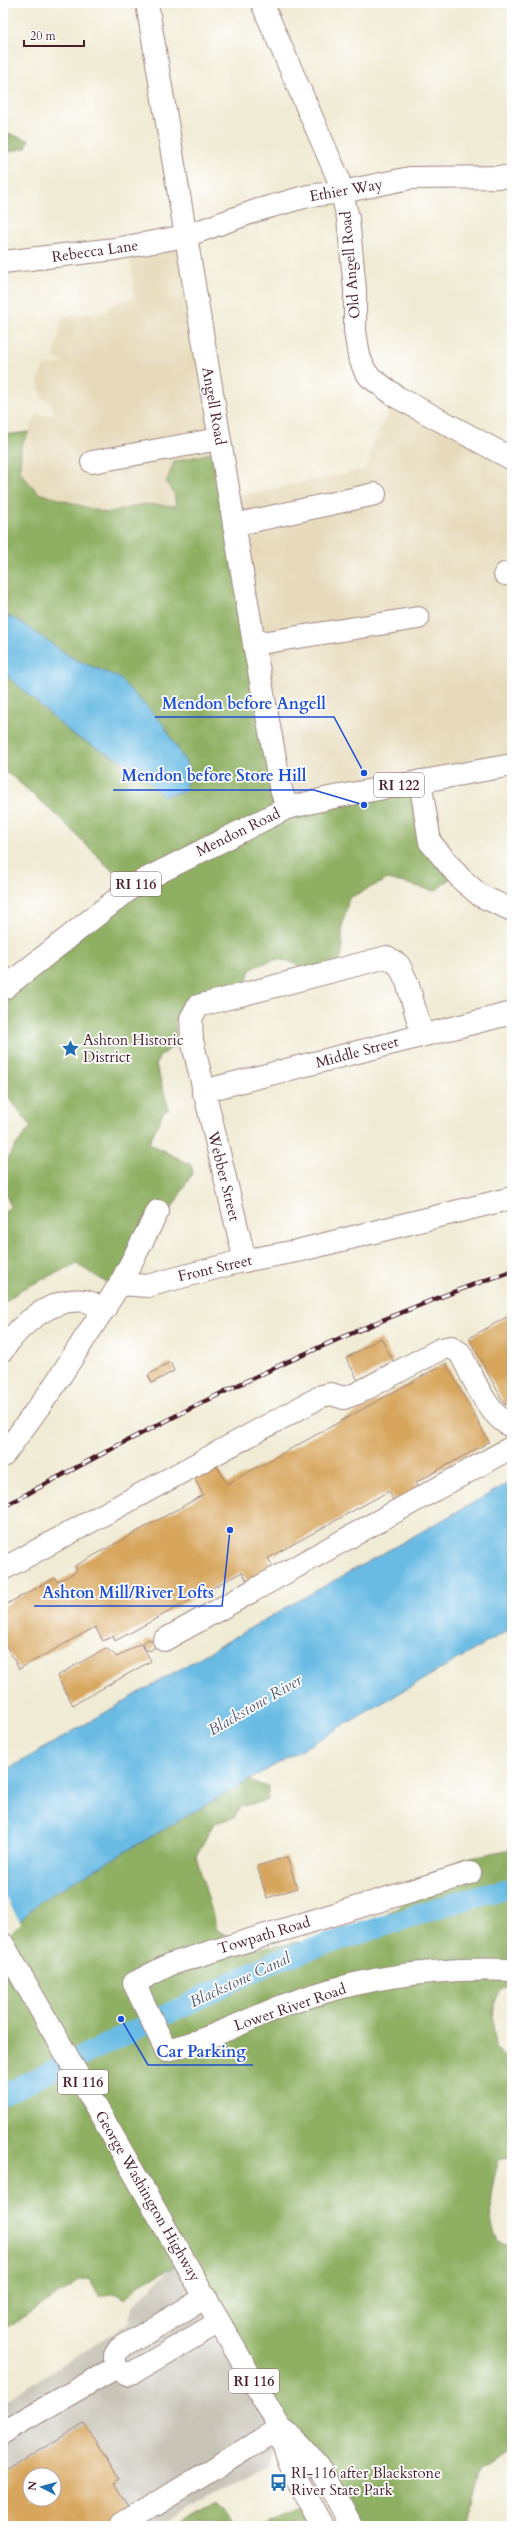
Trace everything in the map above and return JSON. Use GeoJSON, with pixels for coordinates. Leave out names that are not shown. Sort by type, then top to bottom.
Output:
{"type":"FeatureCollection","features":[{"type":"Feature","properties":{"kind":"street","name":"Angell Road"},"geometry":{"type":"LineString","coordinates":[[148,3],[254,644],[280,786],[287,808]]}},
{"type":"Feature","properties":{"kind":"street","name":"Old Angell Road"},"geometry":{"type":"LineString","coordinates":[[262,3],[338,178],[342,192],[348,218],[355,289],[355,331],[359,356],[365,371],[370,377],[397,397],[512,459]]}},
{"type":"Feature","properties":{"kind":"street","name":"Ethier Way"},"geometry":{"type":"LineString","coordinates":[[186,236],[258,210],[308,196],[342,192],[410,178],[512,176]]}},
{"type":"Feature","properties":{"kind":"street","name":"Rebecca Lane"},"geometry":{"type":"LineString","coordinates":[[3,262],[115,249],[186,236]]}},
{"type":"Feature","properties":{"kind":"street"},"geometry":{"type":"LineString","coordinates":[[92,462],[219,439]]}},
{"type":"Feature","properties":{"kind":"street"},"geometry":{"type":"LineString","coordinates":[[234,525],[376,494]]}},
{"type":"Feature","properties":{"kind":"street"},"geometry":{"type":"LineString","coordinates":[[254,644],[418,618]]}},
{"type":"Feature","properties":{"kind":"street","name":"Mendon Road"},"geometry":{"type":"LineString","coordinates":[[3,990],[136,884],[287,808],[329,798],[512,765]]}},
{"type":"Feature","properties":{"kind":"street"},"geometry":{"type":"LineString","coordinates":[[420,781],[430,842],[461,879],[481,896],[512,910]]}},
{"type":"Feature","properties":{"kind":"street","name":"Webber Street"},"geometry":{"type":"LineString","coordinates":[[246,1261],[203,1091],[192,1040],[191,1018],[198,1006],[387,957],[399,965],[407,982],[422,1034]]}},
{"type":"Feature","properties":{"kind":"street","name":"Middle Street"},"geometry":{"type":"LineString","coordinates":[[203,1091],[422,1034],[512,1013]]}},
{"type":"Feature","properties":{"kind":"street","name":"Front Street"},"geometry":{"type":"LineString","coordinates":[[120,1284],[147,1286],[246,1261],[297,1252],[512,1198]]}},
{"type":"Feature","properties":{"kind":"street"},"geometry":{"type":"LineString","coordinates":[[3,1456],[105,1309],[120,1284],[158,1211]]}},
{"type":"Feature","properties":{"kind":"street"},"geometry":{"type":"LineString","coordinates":[[3,1350],[8,1342],[39,1314],[59,1302],[85,1301],[105,1309]]}},
{"type":"Feature","properties":{"kind":"street"},"geometry":{"type":"LineString","coordinates":[[3,1569],[322,1396],[331,1394],[344,1398],[358,1393],[441,1349],[451,1347],[460,1353],[490,1408],[501,1422],[512,1428]]}},
{"type":"Feature","properties":{"kind":"street"},"geometry":{"type":"LineString","coordinates":[[164,1640],[512,1447]]}},
{"type":"Feature","properties":{"kind":"street","name":"Towpath Road"},"geometry":{"type":"LineString","coordinates":[[164,2046],[134,1983],[171,1964],[470,1873]]}},
{"type":"Feature","properties":{"kind":"street","name":"George Washington Highway"},"geometry":{"type":"LineString","coordinates":[[3,1944],[163,2220],[280,2428],[290,2466],[322,2526]]}},
{"type":"Feature","properties":{"kind":"street","name":"Lower River Road"},"geometry":{"type":"LineString","coordinates":[[164,2046],[196,2042],[287,2004],[344,1987],[443,1971],[512,1970]]}},
{"type":"Feature","properties":{"kind":"street"},"geometry":{"type":"LineString","coordinates":[[115,2368],[115,2355],[119,2350],[206,2297]]}},
{"type":"Feature","properties":{"kind":"street"},"geometry":{"type":"LineString","coordinates":[[115,2368],[127,2374],[134,2372],[219,2322]]}},
{"type":"Feature","properties":{"kind":"street"},"geometry":{"type":"LineString","coordinates":[[3,2432],[115,2368]]}},
{"type":"Feature","properties":{"kind":"street"},"geometry":{"type":"LineString","coordinates":[[120,2526],[280,2428]]}},
{"type":"Feature","properties":{"kind":"street","name":"George Washington Highway"},"geometry":{"type":"LineString","coordinates":[[280,2428],[294,2437],[316,2462],[351,2526]]}},
{"type":"Feature","properties":{"kind":"shaded area"},"geometry":{"type":"Polygon","coordinates":[[[191,239],[226,439],[174,493],[177,506],[144,504],[106,513],[38,493],[20,473],[21,446],[37,415],[55,415],[52,404],[42,399],[38,380],[44,366],[66,363],[54,358],[62,318],[105,312],[117,302],[134,298],[130,248],[191,239]]]}},
{"type":"Feature","properties":{"kind":"shaded area"},"geometry":{"type":"Polygon","coordinates":[[[396,400],[512,461],[512,765],[284,816],[237,496],[367,469],[373,442],[396,400]]]}},
{"type":"Feature","properties":{"kind":"shaded area"},"geometry":{"type":"Polygon","coordinates":[[[183,2255],[280,2428],[269,2462],[161,2526],[3,2526],[3,2402],[130,2322],[132,2307],[183,2255]]]}},
{"type":"Feature","properties":{"kind":"green space"},"geometry":{"type":"Polygon","coordinates":[[[3,132],[29,140],[26,148],[3,153],[3,132]]]}},
{"type":"Feature","properties":{"kind":"green space"},"geometry":{"type":"Polygon","coordinates":[[[29,432],[21,446],[20,472],[38,493],[106,513],[144,504],[176,506],[174,493],[166,483],[174,462],[226,449],[281,806],[432,783],[433,808],[438,829],[459,871],[435,891],[388,879],[349,898],[342,927],[342,952],[338,971],[316,977],[291,962],[284,960],[269,961],[250,970],[243,993],[182,1010],[175,1021],[176,1044],[159,1057],[156,1065],[169,1109],[164,1111],[149,1143],[191,1165],[193,1172],[137,1268],[121,1291],[76,1264],[22,1289],[3,1304],[3,1213],[10,1207],[3,1187],[4,1170],[15,1146],[31,1126],[3,1090],[3,994],[134,893],[61,819],[13,777],[3,771],[3,672],[73,734],[135,768],[163,796],[190,770],[118,677],[74,659],[17,620],[3,614],[3,435],[29,432]]]}},
{"type":"Feature","properties":{"kind":"green space"},"geometry":{"type":"Polygon","coordinates":[[[246,1772],[253,1783],[268,1786],[268,1800],[240,1807],[234,1818],[214,1823],[196,1856],[217,1930],[252,1950],[298,1942],[337,1952],[356,1936],[382,1925],[388,1913],[411,1899],[428,1875],[466,1858],[512,1849],[512,1987],[504,1989],[499,1994],[495,2002],[493,2021],[495,2048],[509,2060],[512,2104],[512,2156],[499,2159],[492,2191],[490,2211],[498,2242],[512,2247],[512,2450],[481,2471],[467,2526],[352,2526],[186,2261],[140,2284],[125,2300],[114,2293],[99,2297],[89,2278],[80,2280],[3,2330],[3,1918],[246,1772]]]}},
{"type":"Feature","properties":{"kind":"green space"},"geometry":{"type":"Polygon","coordinates":[[[318,2504],[331,2526],[264,2526],[269,2522],[318,2504]]]}},
{"type":"Feature","properties":{"kind":"green space"},"geometry":{"type":"Polygon","coordinates":[[[216,2505],[235,2526],[177,2526],[216,2505]]]}},
{"type":"Feature","properties":{"kind":"water"},"geometry":{"type":"Polygon","coordinates":[[[3,614],[17,620],[74,659],[118,677],[163,724],[190,770],[184,792],[163,796],[135,768],[73,735],[3,672],[3,614]]]}},
{"type":"Feature","properties":{"kind":"water","name":"Blackstone River"},"geometry":{"type":"Polygon","coordinates":[[[512,1481],[512,1628],[40,1901],[3,1938],[3,1772],[271,1616],[512,1481]]]}},
{"type":"Feature","properties":{"kind":"pier"},"geometry":{"type":"Polygon","coordinates":[[[3,1893],[21,1923],[3,1940],[3,1893]]]}},
{"type":"Feature","properties":{"kind":"building"},"geometry":{"type":"Polygon","coordinates":[[[512,1314],[512,1401],[505,1405],[469,1338],[512,1314]]]}},
{"type":"Feature","properties":{"kind":"building"},"geometry":{"type":"Polygon","coordinates":[[[381,1338],[393,1361],[358,1380],[346,1358],[381,1338]]]}},
{"type":"Feature","properties":{"kind":"building"},"geometry":{"type":"Polygon","coordinates":[[[170,1362],[174,1371],[152,1383],[148,1375],[170,1362]]]}},
{"type":"Feature","properties":{"kind":"building"},"geometry":{"type":"Polygon","coordinates":[[[446,1363],[489,1442],[415,1483],[420,1491],[401,1502],[398,1497],[393,1500],[389,1491],[268,1558],[276,1572],[250,1586],[242,1572],[115,1641],[113,1636],[103,1641],[95,1627],[19,1669],[3,1640],[3,1606],[55,1578],[57,1582],[72,1574],[77,1570],[75,1566],[203,1495],[194,1477],[216,1464],[227,1484],[446,1363]]]}},
{"type":"Feature","properties":{"kind":"building"},"geometry":{"type":"Polygon","coordinates":[[[149,1639],[153,1641],[155,1645],[153,1649],[149,1651],[145,1649],[143,1645],[145,1641],[149,1639]]]}},
{"type":"Feature","properties":{"kind":"building"},"geometry":{"type":"Polygon","coordinates":[[[141,1643],[151,1661],[73,1705],[57,1676],[106,1648],[117,1657],[141,1643]]]}},
{"type":"Feature","properties":{"kind":"building"},"geometry":{"type":"Polygon","coordinates":[[[287,1857],[297,1888],[267,1898],[257,1866],[287,1857]]]}},
{"type":"Feature","properties":{"kind":"building"},"geometry":{"type":"Polygon","coordinates":[[[84,2423],[119,2479],[114,2483],[131,2511],[106,2526],[3,2526],[3,2473],[84,2423]]]}},
{"type":"Feature","properties":{"kind":"waterway","name":"Blackstone Canal"},"geometry":{"type":"LineString","coordinates":[[3,2095],[275,1961],[480,1895],[512,1888]]}},
{"type":"Feature","properties":{"kind":"railway"},"geometry":{"type":"LineString","coordinates":[[3,1507],[127,1441],[253,1378],[381,1321],[512,1271]]}},
{"type":"Feature","properties":{"kind":"place","name":"Mendon before Angell"},"geometry":{"type":"Point","coordinates":[364,773]}},
{"type":"Feature","properties":{"kind":"place","name":"Mendon before Store Hill"},"geometry":{"type":"Point","coordinates":[364,805]}},
{"type":"Feature","properties":{"kind":"place","name":"Ashton Historic District"},"geometry":{"type":"Point","coordinates":[70,1049]}},
{"type":"Feature","properties":{"kind":"place","name":"Ashton Mill/River Lofts"},"geometry":{"type":"Point","coordinates":[230,1530]}},
{"type":"Feature","properties":{"kind":"place","name":"Car Parking"},"geometry":{"type":"Point","coordinates":[121,2019]}},
{"type":"Feature","properties":{"kind":"place","name":"RI-116 after Blackstone River State Park"},"geometry":{"type":"Point","coordinates":[278,2482]}}]}
